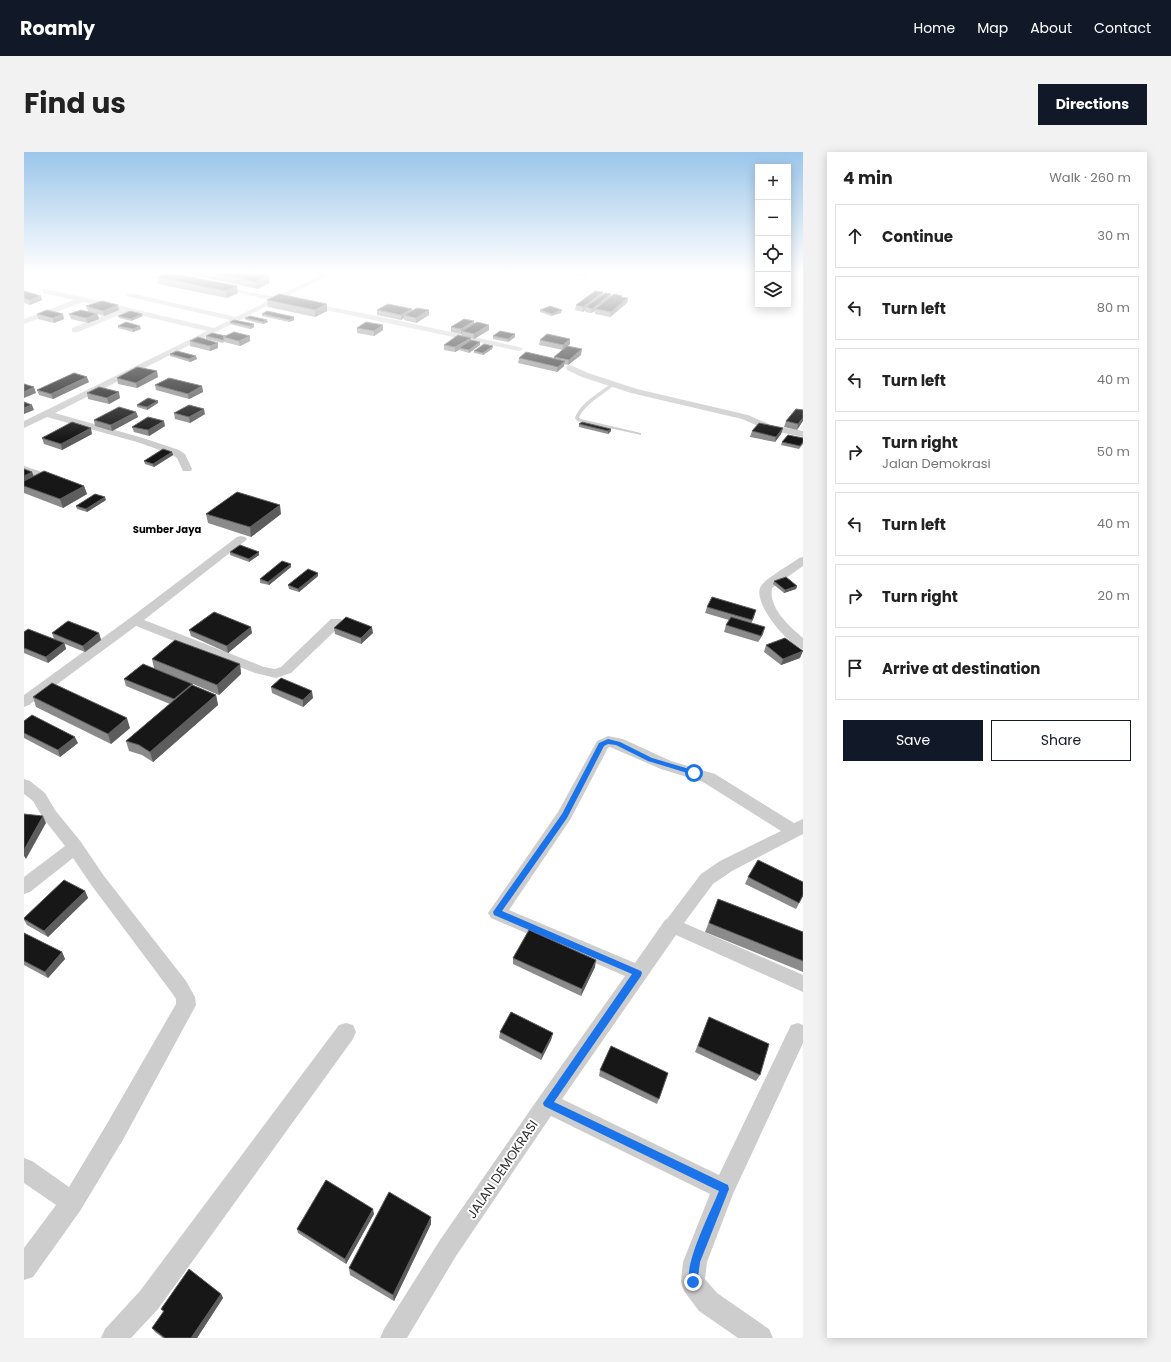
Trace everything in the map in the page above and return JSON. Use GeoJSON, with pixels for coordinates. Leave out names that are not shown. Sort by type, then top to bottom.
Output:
{"type":"FeatureCollection","features":[{"type":"Feature","properties":{"kind":"street"},"geometry":{"type":"LineString","coordinates":[[76,330],[80,328]]}},
{"type":"Feature","properties":{"kind":"street"},"geometry":{"type":"LineString","coordinates":[[207,328],[214,330]]}},
{"type":"Feature","properties":{"kind":"street"},"geometry":{"type":"LineString","coordinates":[[25,424],[217,328]]}},
{"type":"Feature","properties":{"kind":"street"},"geometry":{"type":"LineString","coordinates":[[423,328],[519,350]]}},
{"type":"Feature","properties":{"kind":"street"},"geometry":{"type":"LineString","coordinates":[[570,368],[585,375],[665,399],[745,417],[768,427],[803,434]]}},
{"type":"Feature","properties":{"kind":"street"},"geometry":{"type":"LineString","coordinates":[[46,414],[140,440],[175,452],[181,456],[187,469]]}},
{"type":"Feature","properties":{"kind":"street"},"geometry":{"type":"LineString","coordinates":[[24,469],[69,485]]}},
{"type":"Feature","properties":{"kind":"street"},"geometry":{"type":"LineString","coordinates":[[24,702],[135,621],[241,539]]}},
{"type":"Feature","properties":{"kind":"street"},"geometry":{"type":"LineString","coordinates":[[803,561],[766,586],[764,594],[768,604],[789,634],[803,645]]}},
{"type":"Feature","properties":{"kind":"street"},"geometry":{"type":"LineString","coordinates":[[135,621],[260,670],[276,674],[286,670],[336,622]]}},
{"type":"Feature","properties":{"kind":"street"},"geometry":{"type":"LineString","coordinates":[[638,973],[497,912],[564,816],[602,745],[608,741],[618,743],[650,759],[709,778],[799,828]]}},
{"type":"Feature","properties":{"kind":"street"},"geometry":{"type":"LineString","coordinates":[[24,785],[39,797],[49,814],[75,847],[98,881],[179,987],[185,997],[186,1005],[116,1130],[72,1203],[24,1268]]}},
{"type":"Feature","properties":{"kind":"street","name":"JALAN DEMOKRASI"},"geometry":{"type":"LineString","coordinates":[[393,1338],[448,1248],[547,1103],[671,925],[707,879],[726,866],[799,828]]}},
{"type":"Feature","properties":{"kind":"street"},"geometry":{"type":"LineString","coordinates":[[24,887],[75,847]]}},
{"type":"Feature","properties":{"kind":"street"},"geometry":{"type":"LineString","coordinates":[[671,925],[803,984]]}},
{"type":"Feature","properties":{"kind":"street"},"geometry":{"type":"LineString","coordinates":[[114,1338],[149,1300],[346,1032]]}},
{"type":"Feature","properties":{"kind":"street"},"geometry":{"type":"LineString","coordinates":[[760,1338],[708,1302],[693,1282],[695,1262],[724,1189],[798,1032]]}},
{"type":"Feature","properties":{"kind":"street"},"geometry":{"type":"LineString","coordinates":[[547,1103],[724,1189]]}},
{"type":"Feature","properties":{"kind":"street"},"geometry":{"type":"LineString","coordinates":[[24,1169],[72,1203]]}},
{"type":"Feature","properties":{"kind":"lane"},"geometry":{"type":"LineString","coordinates":[[613,384],[586,406],[577,415],[577,418],[579,420],[639,434]]}},
{"type":"Feature","properties":{"kind":"building"},"geometry":{"type":"Polygon","coordinates":[[[359,328],[378,328],[374,331],[359,328]]]}},
{"type":"Feature","properties":{"kind":"building"},"geometry":{"type":"Polygon","coordinates":[[[466,328],[483,328],[474,334],[462,331],[466,328]]]}},
{"type":"Feature","properties":{"kind":"building"},"geometry":{"type":"Polygon","coordinates":[[[500,331],[515,334],[508,339],[493,336],[500,331]]]}},
{"type":"Feature","properties":{"kind":"building"},"geometry":{"type":"Polygon","coordinates":[[[234,332],[250,336],[239,341],[223,337],[234,332]]]}},
{"type":"Feature","properties":{"kind":"building"},"geometry":{"type":"Polygon","coordinates":[[[212,333],[226,336],[223,337],[223,340],[206,336],[212,333]]]}},
{"type":"Feature","properties":{"kind":"building"},"geometry":{"type":"Polygon","coordinates":[[[547,334],[570,339],[563,345],[540,340],[547,334]]]}},
{"type":"Feature","properties":{"kind":"building"},"geometry":{"type":"Polygon","coordinates":[[[458,335],[471,338],[455,347],[444,345],[458,335]]]}},
{"type":"Feature","properties":{"kind":"building"},"geometry":{"type":"Polygon","coordinates":[[[198,337],[218,343],[210,346],[190,341],[198,337]]]}},
{"type":"Feature","properties":{"kind":"building"},"geometry":{"type":"Polygon","coordinates":[[[471,340],[480,342],[469,350],[459,348],[471,340]]]}},
{"type":"Feature","properties":{"kind":"building"},"geometry":{"type":"Polygon","coordinates":[[[484,344],[493,346],[483,353],[474,351],[484,344]]]}},
{"type":"Feature","properties":{"kind":"building"},"geometry":{"type":"Polygon","coordinates":[[[567,346],[582,349],[569,360],[554,357],[567,346]]]}},
{"type":"Feature","properties":{"kind":"building"},"geometry":{"type":"Polygon","coordinates":[[[177,351],[196,356],[189,359],[170,354],[177,351]]]}},
{"type":"Feature","properties":{"kind":"building"},"geometry":{"type":"Polygon","coordinates":[[[526,352],[565,361],[558,367],[519,358],[526,352]]]}},
{"type":"Feature","properties":{"kind":"building"},"geometry":{"type":"Polygon","coordinates":[[[137,367],[157,371],[136,383],[117,378],[137,367]]]}},
{"type":"Feature","properties":{"kind":"building"},"geometry":{"type":"Polygon","coordinates":[[[74,373],[87,377],[51,394],[37,390],[74,373]]]}},
{"type":"Feature","properties":{"kind":"building"},"geometry":{"type":"Polygon","coordinates":[[[169,378],[202,386],[188,394],[155,385],[169,378]]]}},
{"type":"Feature","properties":{"kind":"building"},"geometry":{"type":"Polygon","coordinates":[[[24,384],[34,387],[24,392],[24,384]]]}},
{"type":"Feature","properties":{"kind":"building"},"geometry":{"type":"Polygon","coordinates":[[[99,387],[119,392],[107,398],[87,393],[99,387]]]}},
{"type":"Feature","properties":{"kind":"building"},"geometry":{"type":"Polygon","coordinates":[[[148,398],[158,401],[147,407],[137,405],[148,398]]]}},
{"type":"Feature","properties":{"kind":"building"},"geometry":{"type":"Polygon","coordinates":[[[24,402],[32,405],[24,408],[24,402]]]}},
{"type":"Feature","properties":{"kind":"building"},"geometry":{"type":"Polygon","coordinates":[[[189,405],[204,409],[189,417],[174,413],[189,405]]]}},
{"type":"Feature","properties":{"kind":"building"},"geometry":{"type":"Polygon","coordinates":[[[119,407],[136,412],[111,425],[94,420],[119,407]]]}},
{"type":"Feature","properties":{"kind":"building"},"geometry":{"type":"Polygon","coordinates":[[[796,409],[803,410],[803,418],[798,424],[786,421],[796,409]]]}},
{"type":"Feature","properties":{"kind":"building"},"geometry":{"type":"Polygon","coordinates":[[[148,417],[164,421],[148,430],[132,427],[148,417]]]}},
{"type":"Feature","properties":{"kind":"building"},"geometry":{"type":"Polygon","coordinates":[[[72,422],[91,428],[61,444],[42,438],[72,422]]]}},
{"type":"Feature","properties":{"kind":"building"},"geometry":{"type":"Polygon","coordinates":[[[582,422],[611,429],[608,431],[579,424],[582,422]]]}},
{"type":"Feature","properties":{"kind":"building"},"geometry":{"type":"Polygon","coordinates":[[[759,423],[783,428],[776,437],[752,431],[759,423]]]}},
{"type":"Feature","properties":{"kind":"building"},"geometry":{"type":"Polygon","coordinates":[[[788,435],[803,438],[803,442],[800,446],[782,442],[788,435]]]}},
{"type":"Feature","properties":{"kind":"building"},"geometry":{"type":"Polygon","coordinates":[[[163,449],[172,452],[153,464],[144,461],[163,449]]]}},
{"type":"Feature","properties":{"kind":"building"},"geometry":{"type":"Polygon","coordinates":[[[24,469],[32,472],[24,476],[24,469]]]}},
{"type":"Feature","properties":{"kind":"building"},"geometry":{"type":"Polygon","coordinates":[[[44,471],[84,486],[60,499],[24,486],[24,481],[44,471]]]}},
{"type":"Feature","properties":{"kind":"building"},"geometry":{"type":"Polygon","coordinates":[[[237,492],[280,505],[250,527],[206,514],[237,492]]]}},
{"type":"Feature","properties":{"kind":"building"},"geometry":{"type":"Polygon","coordinates":[[[95,494],[105,497],[86,509],[76,506],[95,494]]]}},
{"type":"Feature","properties":{"kind":"building"},"geometry":{"type":"Polygon","coordinates":[[[240,545],[259,552],[249,559],[230,552],[240,545]]]}},
{"type":"Feature","properties":{"kind":"building"},"geometry":{"type":"Polygon","coordinates":[[[282,561],[291,564],[268,582],[260,579],[282,561]]]}},
{"type":"Feature","properties":{"kind":"building"},"geometry":{"type":"Polygon","coordinates":[[[308,569],[318,573],[298,589],[288,585],[308,569]]]}},
{"type":"Feature","properties":{"kind":"building"},"geometry":{"type":"Polygon","coordinates":[[[786,577],[797,586],[785,590],[774,581],[786,577]]]}},
{"type":"Feature","properties":{"kind":"building"},"geometry":{"type":"Polygon","coordinates":[[[712,597],[756,610],[752,620],[707,607],[712,597]]]}},
{"type":"Feature","properties":{"kind":"building"},"geometry":{"type":"Polygon","coordinates":[[[214,612],[251,627],[227,646],[189,630],[214,612]]]}},
{"type":"Feature","properties":{"kind":"building"},"geometry":{"type":"Polygon","coordinates":[[[346,617],[372,627],[361,638],[334,628],[346,617]]]}},
{"type":"Feature","properties":{"kind":"building"},"geometry":{"type":"Polygon","coordinates":[[[731,617],[765,627],[761,636],[726,625],[731,617]]]}},
{"type":"Feature","properties":{"kind":"building"},"geometry":{"type":"Polygon","coordinates":[[[68,621],[99,633],[83,646],[52,633],[68,621]]]}},
{"type":"Feature","properties":{"kind":"building"},"geometry":{"type":"Polygon","coordinates":[[[28,629],[64,643],[46,657],[24,648],[24,632],[28,629]]]}},
{"type":"Feature","properties":{"kind":"building"},"geometry":{"type":"Polygon","coordinates":[[[785,638],[803,651],[783,659],[766,645],[785,638]]]}},
{"type":"Feature","properties":{"kind":"building"},"geometry":{"type":"Polygon","coordinates":[[[175,640],[240,664],[217,685],[152,659],[175,640]]]}},
{"type":"Feature","properties":{"kind":"building"},"geometry":{"type":"Polygon","coordinates":[[[143,664],[192,684],[174,699],[124,679],[143,664]]]}},
{"type":"Feature","properties":{"kind":"building"},"geometry":{"type":"Polygon","coordinates":[[[281,678],[312,691],[303,700],[271,687],[281,678]]]}},
{"type":"Feature","properties":{"kind":"building"},"geometry":{"type":"Polygon","coordinates":[[[52,683],[127,718],[108,734],[33,697],[52,683]]]}},
{"type":"Feature","properties":{"kind":"building"},"geometry":{"type":"Polygon","coordinates":[[[192,685],[216,695],[150,752],[139,745],[126,741],[192,685]]]}},
{"type":"Feature","properties":{"kind":"building"},"geometry":{"type":"Polygon","coordinates":[[[32,715],[75,737],[58,750],[24,733],[24,721],[32,715]]]}},
{"type":"Feature","properties":{"kind":"building"},"geometry":{"type":"Polygon","coordinates":[[[24,814],[43,816],[24,850],[24,814]]]}},
{"type":"Feature","properties":{"kind":"building"},"geometry":{"type":"Polygon","coordinates":[[[758,860],[803,882],[803,895],[799,903],[748,877],[758,860]]]}},
{"type":"Feature","properties":{"kind":"building"},"geometry":{"type":"Polygon","coordinates":[[[64,880],[85,891],[44,931],[24,919],[24,918],[64,880]]]}},
{"type":"Feature","properties":{"kind":"building"},"geometry":{"type":"Polygon","coordinates":[[[718,899],[803,932],[803,961],[709,923],[718,899]]]}},
{"type":"Feature","properties":{"kind":"building"},"geometry":{"type":"Polygon","coordinates":[[[529,930],[596,960],[582,989],[513,958],[529,930]]]}},
{"type":"Feature","properties":{"kind":"building"},"geometry":{"type":"Polygon","coordinates":[[[24,933],[62,952],[45,972],[24,961],[24,933]]]}},
{"type":"Feature","properties":{"kind":"building"},"geometry":{"type":"Polygon","coordinates":[[[511,1012],[553,1033],[542,1054],[500,1032],[511,1012]]]}},
{"type":"Feature","properties":{"kind":"building"},"geometry":{"type":"Polygon","coordinates":[[[709,1017],[769,1044],[760,1075],[698,1046],[709,1017]]]}},
{"type":"Feature","properties":{"kind":"building"},"geometry":{"type":"Polygon","coordinates":[[[611,1046],[668,1073],[659,1099],[600,1070],[611,1046]]]}},
{"type":"Feature","properties":{"kind":"building"},"geometry":{"type":"Polygon","coordinates":[[[326,1180],[373,1209],[345,1259],[297,1229],[326,1180]]]}},
{"type":"Feature","properties":{"kind":"building"},"geometry":{"type":"Polygon","coordinates":[[[389,1192],[431,1217],[393,1295],[349,1268],[389,1192]]]}},
{"type":"Feature","properties":{"kind":"building"},"geometry":{"type":"Polygon","coordinates":[[[189,1269],[221,1294],[191,1338],[165,1338],[152,1328],[164,1311],[161,1309],[189,1269]]]}},
{"type":"Feature","properties":{"kind":"district","name":"Sumber Jaya"},"geometry":{"type":"Point","coordinates":[167,529]}},
{"type":"Feature","properties":{"kind":"route"},"geometry":{"type":"LineString","coordinates":[[693,1282],[695,1262],[724,1189],[547,1103],[638,973],[497,912],[540,853],[564,816],[602,745],[608,741],[618,743],[650,759],[677,769],[694,773]]}}]}
